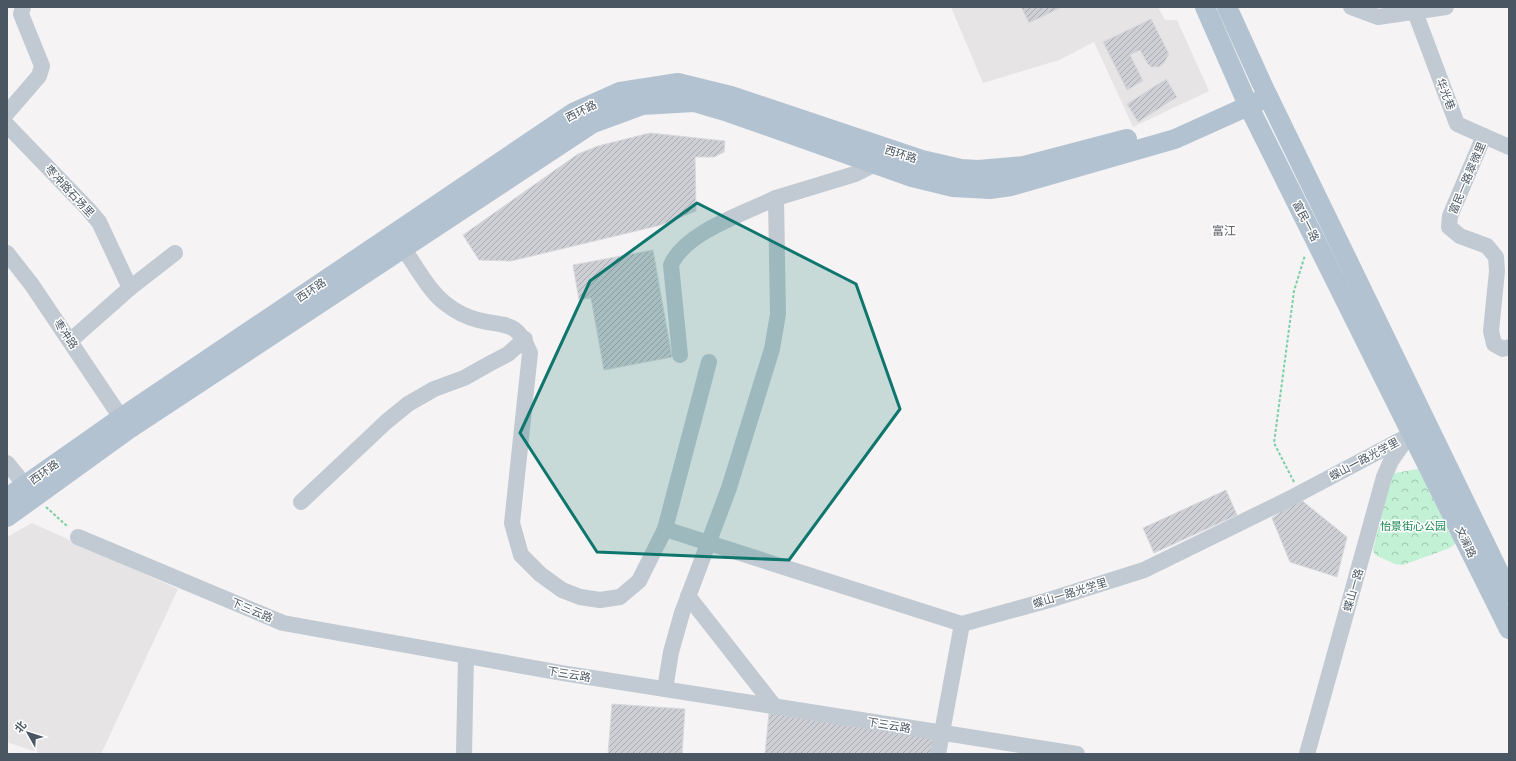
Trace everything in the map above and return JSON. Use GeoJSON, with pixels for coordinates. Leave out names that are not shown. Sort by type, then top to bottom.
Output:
{"type":"FeatureCollection","features":[{"type":"Feature","properties":{"kind":"main road","name":"富民一路"},"geometry":{"type":"LineString","coordinates":[[1205,7],[1246,99],[1420,430]]}},
{"type":"Feature","properties":{"kind":"main road"},"geometry":{"type":"LineString","coordinates":[[1227,7],[1420,430]]}},
{"type":"Feature","properties":{"kind":"main road","name":"西环路"},"geometry":{"type":"LineString","coordinates":[[7,498],[30,491],[573,114],[620,92],[678,83],[731,96],[879,156]]}},
{"type":"Feature","properties":{"kind":"main road","name":"西环路"},"geometry":{"type":"LineString","coordinates":[[125,424],[403,248],[593,122],[642,105],[694,102],[879,156],[922,160],[961,169],[997,170],[1024,166],[1167,128],[1246,99],[1265,90]]}},
{"type":"Feature","properties":{"kind":"main road","name":"文澜路"},"geometry":{"type":"LineString","coordinates":[[1420,430],[1503,589],[1509,629]]}},
{"type":"Feature","properties":{"kind":"main road"},"geometry":{"type":"LineString","coordinates":[[7,517],[30,491]]}},
{"type":"Feature","properties":{"kind":"street"},"geometry":{"type":"LineString","coordinates":[[7,113],[39,76],[42,66],[21,14],[23,7]]}},
{"type":"Feature","properties":{"kind":"street"},"geometry":{"type":"LineString","coordinates":[[1364,10],[1393,7]]}},
{"type":"Feature","properties":{"kind":"street"},"geometry":{"type":"LineString","coordinates":[[1364,10],[1415,12],[1446,7]]}},
{"type":"Feature","properties":{"kind":"street","name":"华光巷"},"geometry":{"type":"LineString","coordinates":[[1415,12],[1457,124],[1509,148]]}},
{"type":"Feature","properties":{"kind":"street","name":"枣冲路石场里"},"geometry":{"type":"LineString","coordinates":[[7,125],[99,222],[130,288]]}},
{"type":"Feature","properties":{"kind":"street","name":"富民一路翠微里"},"geometry":{"type":"LineString","coordinates":[[1484,136],[1450,216],[1449,227],[1460,236],[1487,246],[1496,257],[1497,271],[1491,331],[1494,344],[1503,349],[1509,347]]}},
{"type":"Feature","properties":{"kind":"street"},"geometry":{"type":"LineString","coordinates":[[680,355],[671,265],[674,256],[696,238],[717,226],[776,198],[855,174],[879,156]]}},
{"type":"Feature","properties":{"kind":"street"},"geometry":{"type":"LineString","coordinates":[[665,689],[671,652],[688,596],[729,488],[772,349],[778,314],[776,198]]}},
{"type":"Feature","properties":{"kind":"street"},"geometry":{"type":"LineString","coordinates":[[403,248],[432,289],[444,303],[463,315],[479,320],[502,323],[516,330],[525,339],[530,353],[512,523],[522,555],[540,574],[562,590],[580,598],[600,600],[620,597],[639,582],[666,529],[709,362]]}},
{"type":"Feature","properties":{"kind":"street","name":"枣冲路"},"geometry":{"type":"LineString","coordinates":[[7,253],[28,279],[125,424]]}},
{"type":"Feature","properties":{"kind":"street"},"geometry":{"type":"LineString","coordinates":[[70,341],[130,288],[175,253]]}},
{"type":"Feature","properties":{"kind":"street"},"geometry":{"type":"LineString","coordinates":[[301,502],[386,422],[408,404],[434,389],[464,378],[508,354],[525,339]]}},
{"type":"Feature","properties":{"kind":"street","name":"蝶山一路光学里"},"geometry":{"type":"LineString","coordinates":[[962,624],[1049,600],[1144,570],[1300,494],[1420,430]]}},
{"type":"Feature","properties":{"kind":"street","name":"蝶山一路"},"geometry":{"type":"LineString","coordinates":[[1307,754],[1384,477],[1398,449],[1420,430]]}},
{"type":"Feature","properties":{"kind":"street"},"geometry":{"type":"LineString","coordinates":[[7,464],[30,491]]}},
{"type":"Feature","properties":{"kind":"street"},"geometry":{"type":"LineString","coordinates":[[666,529],[962,624],[938,754]]}},
{"type":"Feature","properties":{"kind":"street","name":"下三云路"},"geometry":{"type":"LineString","coordinates":[[78,536],[283,623],[466,656],[665,689],[1077,754]]}},
{"type":"Feature","properties":{"kind":"street"},"geometry":{"type":"LineString","coordinates":[[688,596],[775,707]]}},
{"type":"Feature","properties":{"kind":"street"},"geometry":{"type":"LineString","coordinates":[[464,754],[466,656]]}},
{"type":"Feature","properties":{"kind":"path"},"geometry":{"type":"LineString","coordinates":[[1300,494],[1274,443],[1294,291],[1305,254]]}},
{"type":"Feature","properties":{"kind":"path"},"geometry":{"type":"LineString","coordinates":[[30,491],[78,536]]}},
{"type":"Feature","properties":{"kind":"highlighted area"},"geometry":{"type":"Polygon","coordinates":[[[697,203],[856,284],[900,409],[789,560],[597,552],[520,433],[590,281],[697,203]]]}},
{"type":"Feature","properties":{"kind":"shaded area"},"geometry":{"type":"Polygon","coordinates":[[[951,7],[1158,7],[1165,20],[1177,20],[1209,91],[1133,127],[1094,42],[1059,60],[983,83],[951,7]]]}},
{"type":"Feature","properties":{"kind":"shaded area"},"geometry":{"type":"Polygon","coordinates":[[[32,523],[178,589],[101,754],[42,754],[7,742],[7,537],[32,523]]]}},
{"type":"Feature","properties":{"kind":"green space","name":"怡景街心公园"},"geometry":{"type":"Polygon","coordinates":[[[1418,469],[1456,539],[1455,544],[1450,548],[1403,565],[1395,564],[1375,555],[1373,550],[1390,479],[1395,473],[1418,469]]]}},
{"type":"Feature","properties":{"kind":"building"},"geometry":{"type":"Polygon","coordinates":[[[1021,7],[1062,7],[1029,23],[1021,7]]]}},
{"type":"Feature","properties":{"kind":"building"},"geometry":{"type":"Polygon","coordinates":[[[1151,19],[1169,54],[1164,63],[1159,67],[1151,67],[1140,50],[1130,55],[1143,81],[1127,90],[1103,42],[1151,19]]]}},
{"type":"Feature","properties":{"kind":"building"},"geometry":{"type":"Polygon","coordinates":[[[1166,79],[1177,97],[1138,122],[1127,104],[1166,79]]]}},
{"type":"Feature","properties":{"kind":"building"},"geometry":{"type":"Polygon","coordinates":[[[650,133],[725,141],[724,152],[714,157],[695,157],[696,211],[661,225],[511,261],[479,260],[463,235],[578,154],[598,146],[650,133]]]}},
{"type":"Feature","properties":{"kind":"building"},"geometry":{"type":"Polygon","coordinates":[[[653,250],[672,357],[604,370],[591,298],[579,300],[573,265],[653,250]]]}},
{"type":"Feature","properties":{"kind":"building"},"geometry":{"type":"Polygon","coordinates":[[[1226,490],[1237,515],[1154,553],[1143,528],[1226,490]]]}},
{"type":"Feature","properties":{"kind":"building"},"geometry":{"type":"Polygon","coordinates":[[[1300,499],[1347,537],[1337,577],[1290,562],[1272,518],[1300,499]]]}},
{"type":"Feature","properties":{"kind":"building"},"geometry":{"type":"Polygon","coordinates":[[[612,704],[685,709],[682,754],[608,754],[612,704]]]}},
{"type":"Feature","properties":{"kind":"building"},"geometry":{"type":"Polygon","coordinates":[[[769,713],[936,739],[933,754],[765,754],[769,713]]]}},
{"type":"Feature","properties":{"kind":"district","name":"富江"},"geometry":{"type":"Point","coordinates":[1224,231]}}]}
